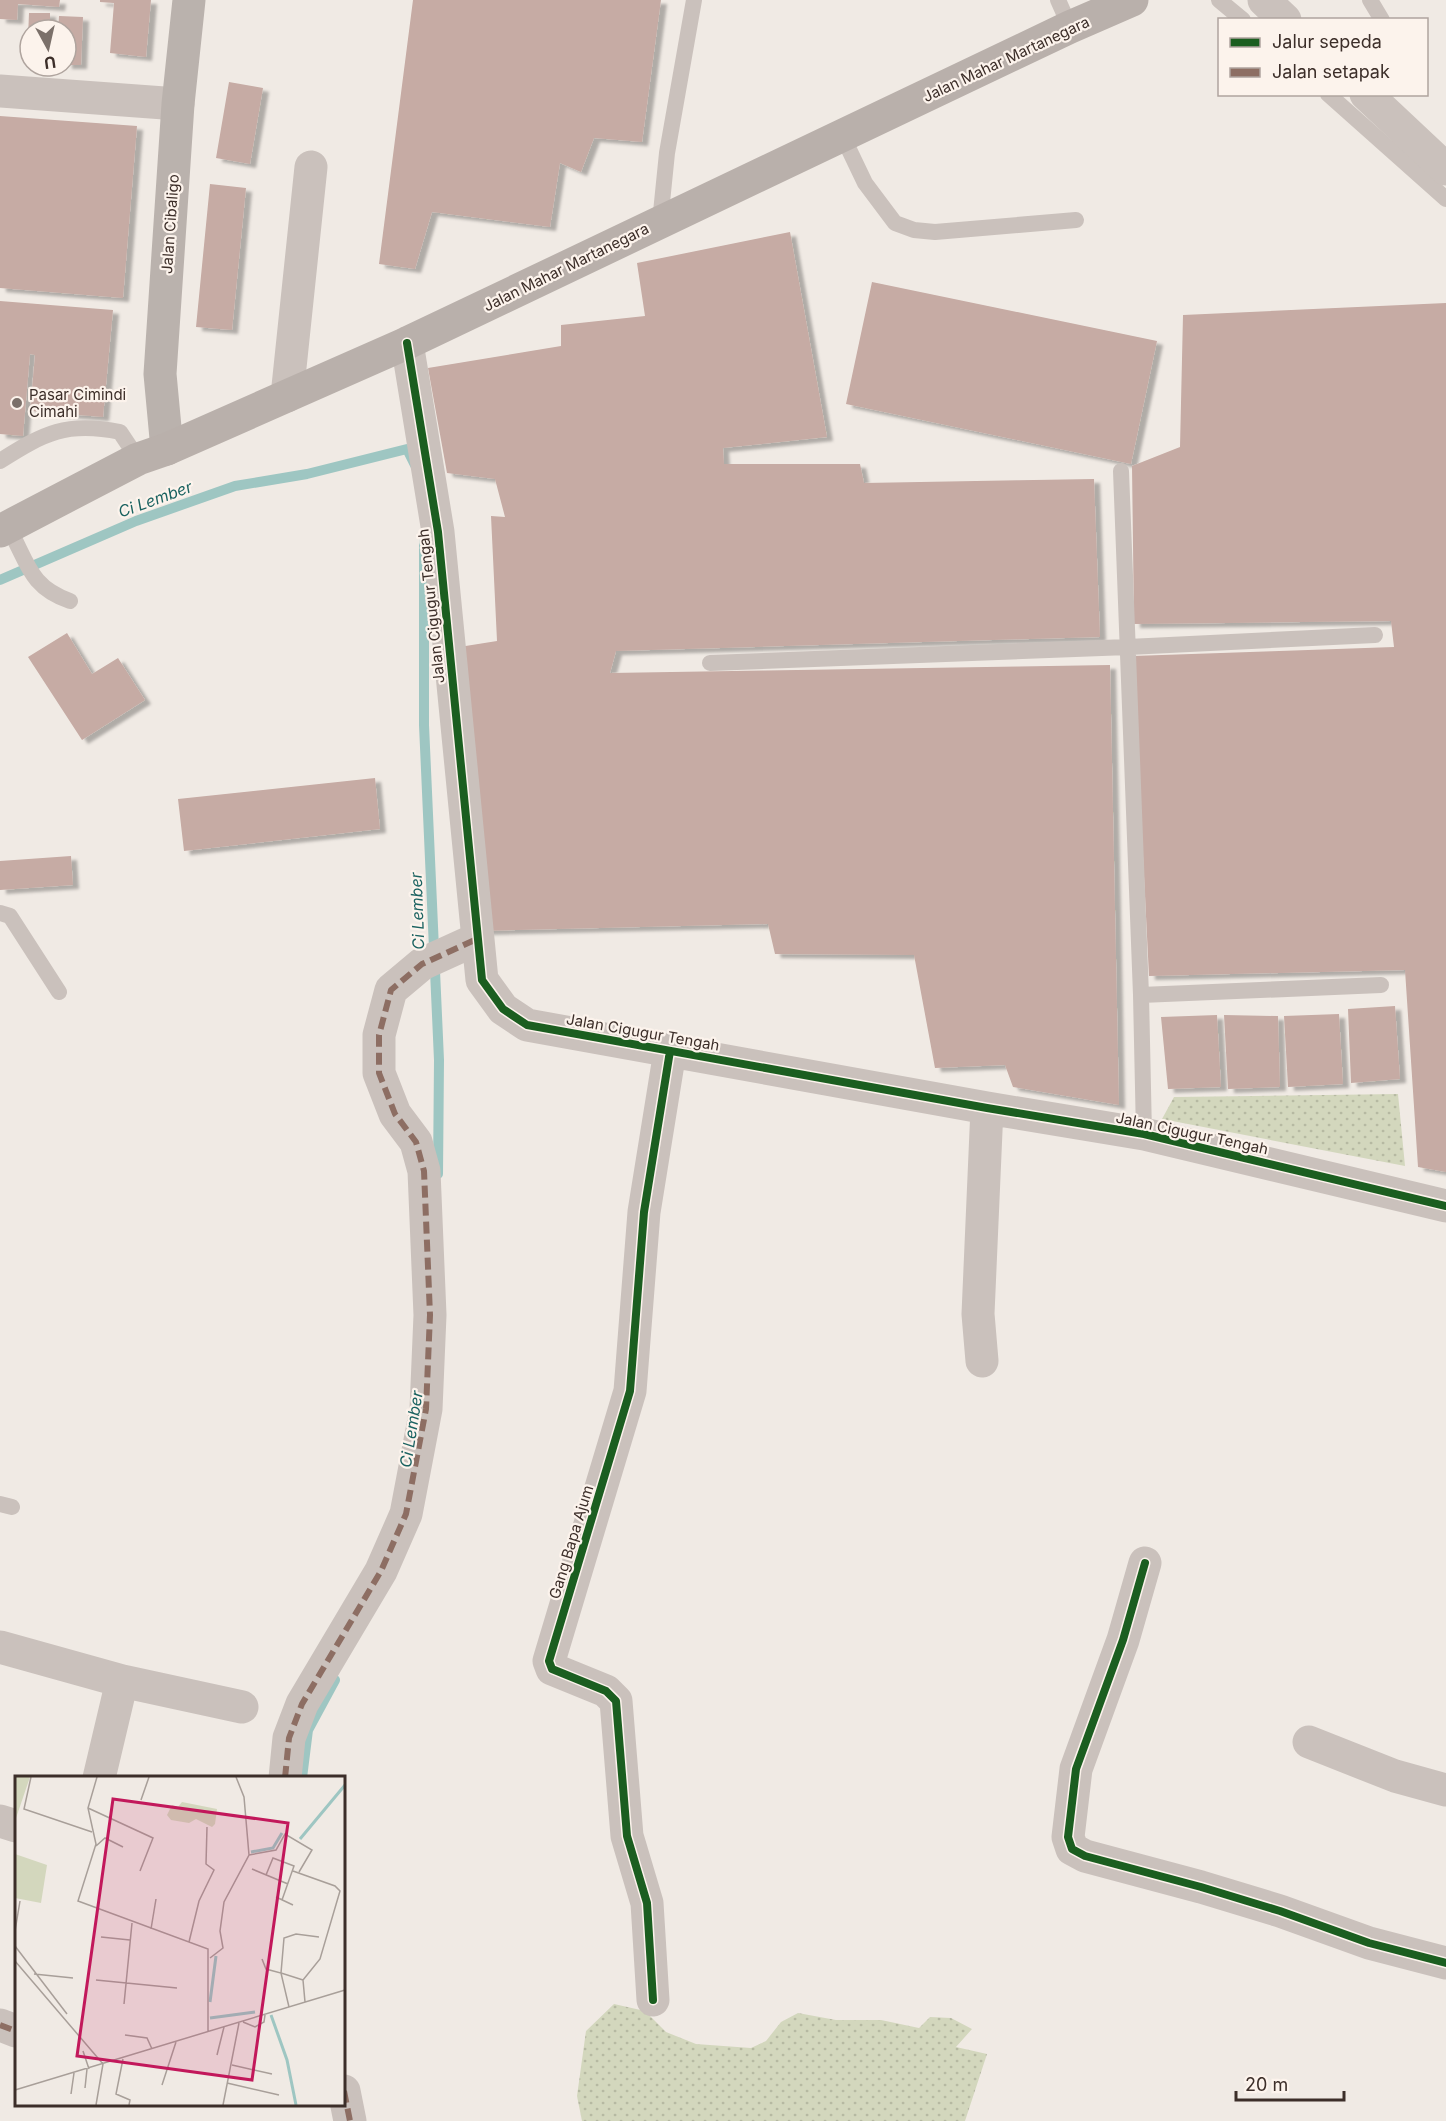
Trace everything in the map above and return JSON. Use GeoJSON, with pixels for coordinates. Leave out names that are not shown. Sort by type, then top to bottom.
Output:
{"type":"FeatureCollection","features":[{"type":"Feature","properties":{"kind":"main road","name":"Jalan Cibaligo"},"geometry":{"type":"LineString","coordinates":[[152,454],[160,374],[178,104],[189,0]]}},
{"type":"Feature","properties":{"kind":"main road","name":"Jalan Mahar Martanegara"},"geometry":{"type":"LineString","coordinates":[[9,534],[152,454],[407,343],[843,137],[1064,14],[1132,0]]}},
{"type":"Feature","properties":{"kind":"street"},"geometry":{"type":"LineString","coordinates":[[1264,0],[1283,18]]}},
{"type":"Feature","properties":{"kind":"street"},"geometry":{"type":"LineString","coordinates":[[0,91],[178,104]]}},
{"type":"Feature","properties":{"kind":"street"},"geometry":{"type":"LineString","coordinates":[[1368,96],[1446,169]]}},
{"type":"Feature","properties":{"kind":"street"},"geometry":{"type":"LineString","coordinates":[[287,396],[311,166]]}},
{"type":"Feature","properties":{"kind":"street","name":"Jalan Cigugur Tengah"},"geometry":{"type":"LineString","coordinates":[[407,343],[438,532],[450,951],[482,980],[503,1009],[527,1025],[1144,1134],[1446,1206]]}},
{"type":"Feature","properties":{"kind":"street"},"geometry":{"type":"LineString","coordinates":[[285,1776],[289,1738],[302,1704],[381,1572],[406,1514],[426,1409],[430,1315],[424,1172],[416,1142],[395,1114],[379,1073],[379,1035],[391,990],[450,951]]}},
{"type":"Feature","properties":{"kind":"street","name":"Gang Bapa Ajum"},"geometry":{"type":"LineString","coordinates":[[653,2000],[647,1903],[627,1836],[616,1701],[606,1691],[552,1669],[549,1661],[630,1391],[644,1212],[670,1051]]}},
{"type":"Feature","properties":{"kind":"street"},"geometry":{"type":"LineString","coordinates":[[982,1360],[978,1314],[987,1108]]}},
{"type":"Feature","properties":{"kind":"street"},"geometry":{"type":"LineString","coordinates":[[1144,1563],[1124,1640],[1076,1770],[1068,1837],[1072,1849],[1085,1856],[1280,1911],[1369,1943],[1446,1963]]}},
{"type":"Feature","properties":{"kind":"street"},"geometry":{"type":"LineString","coordinates":[[0,1647],[122,1681],[242,1707]]}},
{"type":"Feature","properties":{"kind":"street"},"geometry":{"type":"LineString","coordinates":[[99,1776],[122,1681]]}},
{"type":"Feature","properties":{"kind":"street"},"geometry":{"type":"LineString","coordinates":[[1309,1742],[1395,1776],[1446,1790]]}},
{"type":"Feature","properties":{"kind":"street"},"geometry":{"type":"LineString","coordinates":[[0,1821],[15,1826]]}},
{"type":"Feature","properties":{"kind":"street"},"geometry":{"type":"LineString","coordinates":[[0,2025],[15,2031]]}},
{"type":"Feature","properties":{"kind":"street"},"geometry":{"type":"LineString","coordinates":[[345,2096],[350,2121]]}},
{"type":"Feature","properties":{"kind":"lane"},"geometry":{"type":"LineString","coordinates":[[660,222],[667,153],[694,0]]}},
{"type":"Feature","properties":{"kind":"lane"},"geometry":{"type":"LineString","coordinates":[[1219,0],[1241,18]]}},
{"type":"Feature","properties":{"kind":"lane"},"geometry":{"type":"LineString","coordinates":[[1370,0],[1381,18]]}},
{"type":"Feature","properties":{"kind":"lane"},"geometry":{"type":"LineString","coordinates":[[1330,96],[1446,199]]}},
{"type":"Feature","properties":{"kind":"lane"},"geometry":{"type":"LineString","coordinates":[[843,137],[865,183],[895,223],[915,230],[935,232],[1076,220]]}},
{"type":"Feature","properties":{"kind":"lane"},"geometry":{"type":"LineString","coordinates":[[0,461],[35,439],[70,427],[120,432],[152,454]]}},
{"type":"Feature","properties":{"kind":"lane"},"geometry":{"type":"LineString","coordinates":[[1121,471],[1141,995],[1144,1134]]}},
{"type":"Feature","properties":{"kind":"lane"},"geometry":{"type":"LineString","coordinates":[[9,534],[30,572],[50,593],[70,602]]}},
{"type":"Feature","properties":{"kind":"lane"},"geometry":{"type":"LineString","coordinates":[[710,663],[1375,635]]}},
{"type":"Feature","properties":{"kind":"lane"},"geometry":{"type":"LineString","coordinates":[[0,913],[10,916],[59,992]]}},
{"type":"Feature","properties":{"kind":"lane"},"geometry":{"type":"LineString","coordinates":[[1141,995],[1381,985]]}},
{"type":"Feature","properties":{"kind":"green space"},"geometry":{"type":"Polygon","coordinates":[[[1398,1094],[1405,1166],[1162,1119],[1174,1097],[1398,1094]]]}},
{"type":"Feature","properties":{"kind":"green space"},"geometry":{"type":"Polygon","coordinates":[[[614,2004],[645,2011],[666,2032],[696,2044],[751,2048],[766,2041],[781,2022],[798,2013],[836,2020],[881,2020],[919,2028],[930,2017],[951,2018],[972,2029],[956,2047],[987,2054],[965,2121],[582,2121],[577,2096],[586,2031],[614,2004]]]}},
{"type":"Feature","properties":{"kind":"building"},"geometry":{"type":"Polygon","coordinates":[[[0,0],[60,0],[59,7],[18,4],[17,20],[0,19],[0,0]]]}},
{"type":"Feature","properties":{"kind":"building"},"geometry":{"type":"Polygon","coordinates":[[[100,0],[151,0],[146,57],[110,53],[114,3],[100,2],[100,0]]]}},
{"type":"Feature","properties":{"kind":"building"},"geometry":{"type":"Polygon","coordinates":[[[413,0],[661,0],[642,142],[594,138],[581,172],[560,163],[550,227],[432,212],[415,269],[379,264],[413,0]]]}},
{"type":"Feature","properties":{"kind":"building"},"geometry":{"type":"Polygon","coordinates":[[[29,13],[50,13],[50,18],[29,18],[29,13]]]}},
{"type":"Feature","properties":{"kind":"building"},"geometry":{"type":"Polygon","coordinates":[[[59,16],[83,17],[81,65],[78,65],[78,18],[59,18],[59,16]]]}},
{"type":"Feature","properties":{"kind":"building"},"geometry":{"type":"Polygon","coordinates":[[[229,82],[263,88],[250,164],[216,158],[229,82]]]}},
{"type":"Feature","properties":{"kind":"building"},"geometry":{"type":"Polygon","coordinates":[[[0,116],[137,126],[123,298],[0,288],[0,116]]]}},
{"type":"Feature","properties":{"kind":"building"},"geometry":{"type":"Polygon","coordinates":[[[210,184],[246,188],[232,330],[196,327],[210,184]]]}},
{"type":"Feature","properties":{"kind":"building"},"geometry":{"type":"Polygon","coordinates":[[[790,232],[827,437],[723,448],[724,464],[860,464],[864,483],[1094,479],[1100,637],[616,651],[610,673],[1110,665],[1119,1105],[1013,1087],[1005,1065],[935,1068],[914,955],[775,954],[768,924],[480,931],[453,648],[497,641],[491,516],[505,517],[495,479],[447,473],[428,368],[561,346],[561,325],[645,316],[637,263],[790,232]]]}},
{"type":"Feature","properties":{"kind":"building"},"geometry":{"type":"Polygon","coordinates":[[[872,282],[1157,341],[1131,464],[846,404],[872,282]]]}},
{"type":"Feature","properties":{"kind":"building"},"geometry":{"type":"Polygon","coordinates":[[[0,301],[113,310],[103,417],[30,411],[35,355],[30,354],[23,436],[0,434],[0,301]]]}},
{"type":"Feature","properties":{"kind":"building"},"geometry":{"type":"Polygon","coordinates":[[[1446,303],[1446,1172],[1418,1167],[1405,970],[1149,976],[1133,656],[1394,647],[1391,621],[1134,624],[1132,466],[1180,447],[1183,315],[1446,303]]]}},
{"type":"Feature","properties":{"kind":"building"},"geometry":{"type":"Polygon","coordinates":[[[67,633],[92,674],[118,658],[145,700],[82,740],[28,657],[67,633]]]}},
{"type":"Feature","properties":{"kind":"building"},"geometry":{"type":"Polygon","coordinates":[[[375,778],[380,829],[184,851],[178,799],[375,778]]]}},
{"type":"Feature","properties":{"kind":"building"},"geometry":{"type":"Polygon","coordinates":[[[71,856],[73,885],[0,890],[0,861],[71,856]]]}},
{"type":"Feature","properties":{"kind":"building"},"geometry":{"type":"Polygon","coordinates":[[[1395,1006],[1400,1079],[1351,1083],[1348,1009],[1395,1006]]]}},
{"type":"Feature","properties":{"kind":"building"},"geometry":{"type":"Polygon","coordinates":[[[1339,1014],[1343,1084],[1288,1087],[1284,1016],[1339,1014]]]}},
{"type":"Feature","properties":{"kind":"building"},"geometry":{"type":"Polygon","coordinates":[[[1217,1015],[1221,1087],[1168,1089],[1161,1017],[1217,1015]]]}},
{"type":"Feature","properties":{"kind":"building"},"geometry":{"type":"Polygon","coordinates":[[[1224,1015],[1278,1016],[1280,1087],[1228,1089],[1224,1015]]]}},
{"type":"Feature","properties":{"kind":"waterway","name":"Ci Lember"},"geometry":{"type":"LineString","coordinates":[[0,580],[136,521],[235,486],[307,474],[407,449],[415,465]]}},
{"type":"Feature","properties":{"kind":"waterway","name":"Ci Lember"},"geometry":{"type":"LineString","coordinates":[[424,542],[424,725],[439,1060],[438,1174]]}},
{"type":"Feature","properties":{"kind":"waterway","name":"Ci Lember"},"geometry":{"type":"LineString","coordinates":[[302,1776],[308,1730],[335,1680]]}},
{"type":"Feature","properties":{"kind":"marked path"},"geometry":{"type":"LineString","coordinates":[[285,1776],[289,1738],[302,1704],[381,1571],[406,1514],[426,1409],[430,1315],[424,1171],[416,1142],[395,1114],[379,1073],[379,1035],[391,990],[422,964],[477,939]]}},
{"type":"Feature","properties":{"kind":"marked path"},"geometry":{"type":"LineString","coordinates":[[0,2025],[15,2031]]}},
{"type":"Feature","properties":{"kind":"marked path"},"geometry":{"type":"LineString","coordinates":[[345,2096],[350,2121]]}},
{"type":"Feature","properties":{"kind":"cycle path"},"geometry":{"type":"LineString","coordinates":[[407,343],[438,532],[482,980],[503,1009],[527,1025],[1144,1134],[1446,1206]]}},
{"type":"Feature","properties":{"kind":"cycle path"},"geometry":{"type":"LineString","coordinates":[[653,2000],[647,1903],[627,1836],[616,1701],[606,1691],[552,1669],[549,1661],[630,1391],[644,1212],[670,1051]]}},
{"type":"Feature","properties":{"kind":"cycle path"},"geometry":{"type":"LineString","coordinates":[[1145,1563],[1123,1640],[1076,1769],[1068,1837],[1072,1849],[1085,1856],[1280,1911],[1369,1943],[1446,1963]]}},
{"type":"Feature","properties":{"kind":"place","name":"Pasar Cimindi Cimahi"},"geometry":{"type":"Point","coordinates":[17,403]}}]}
